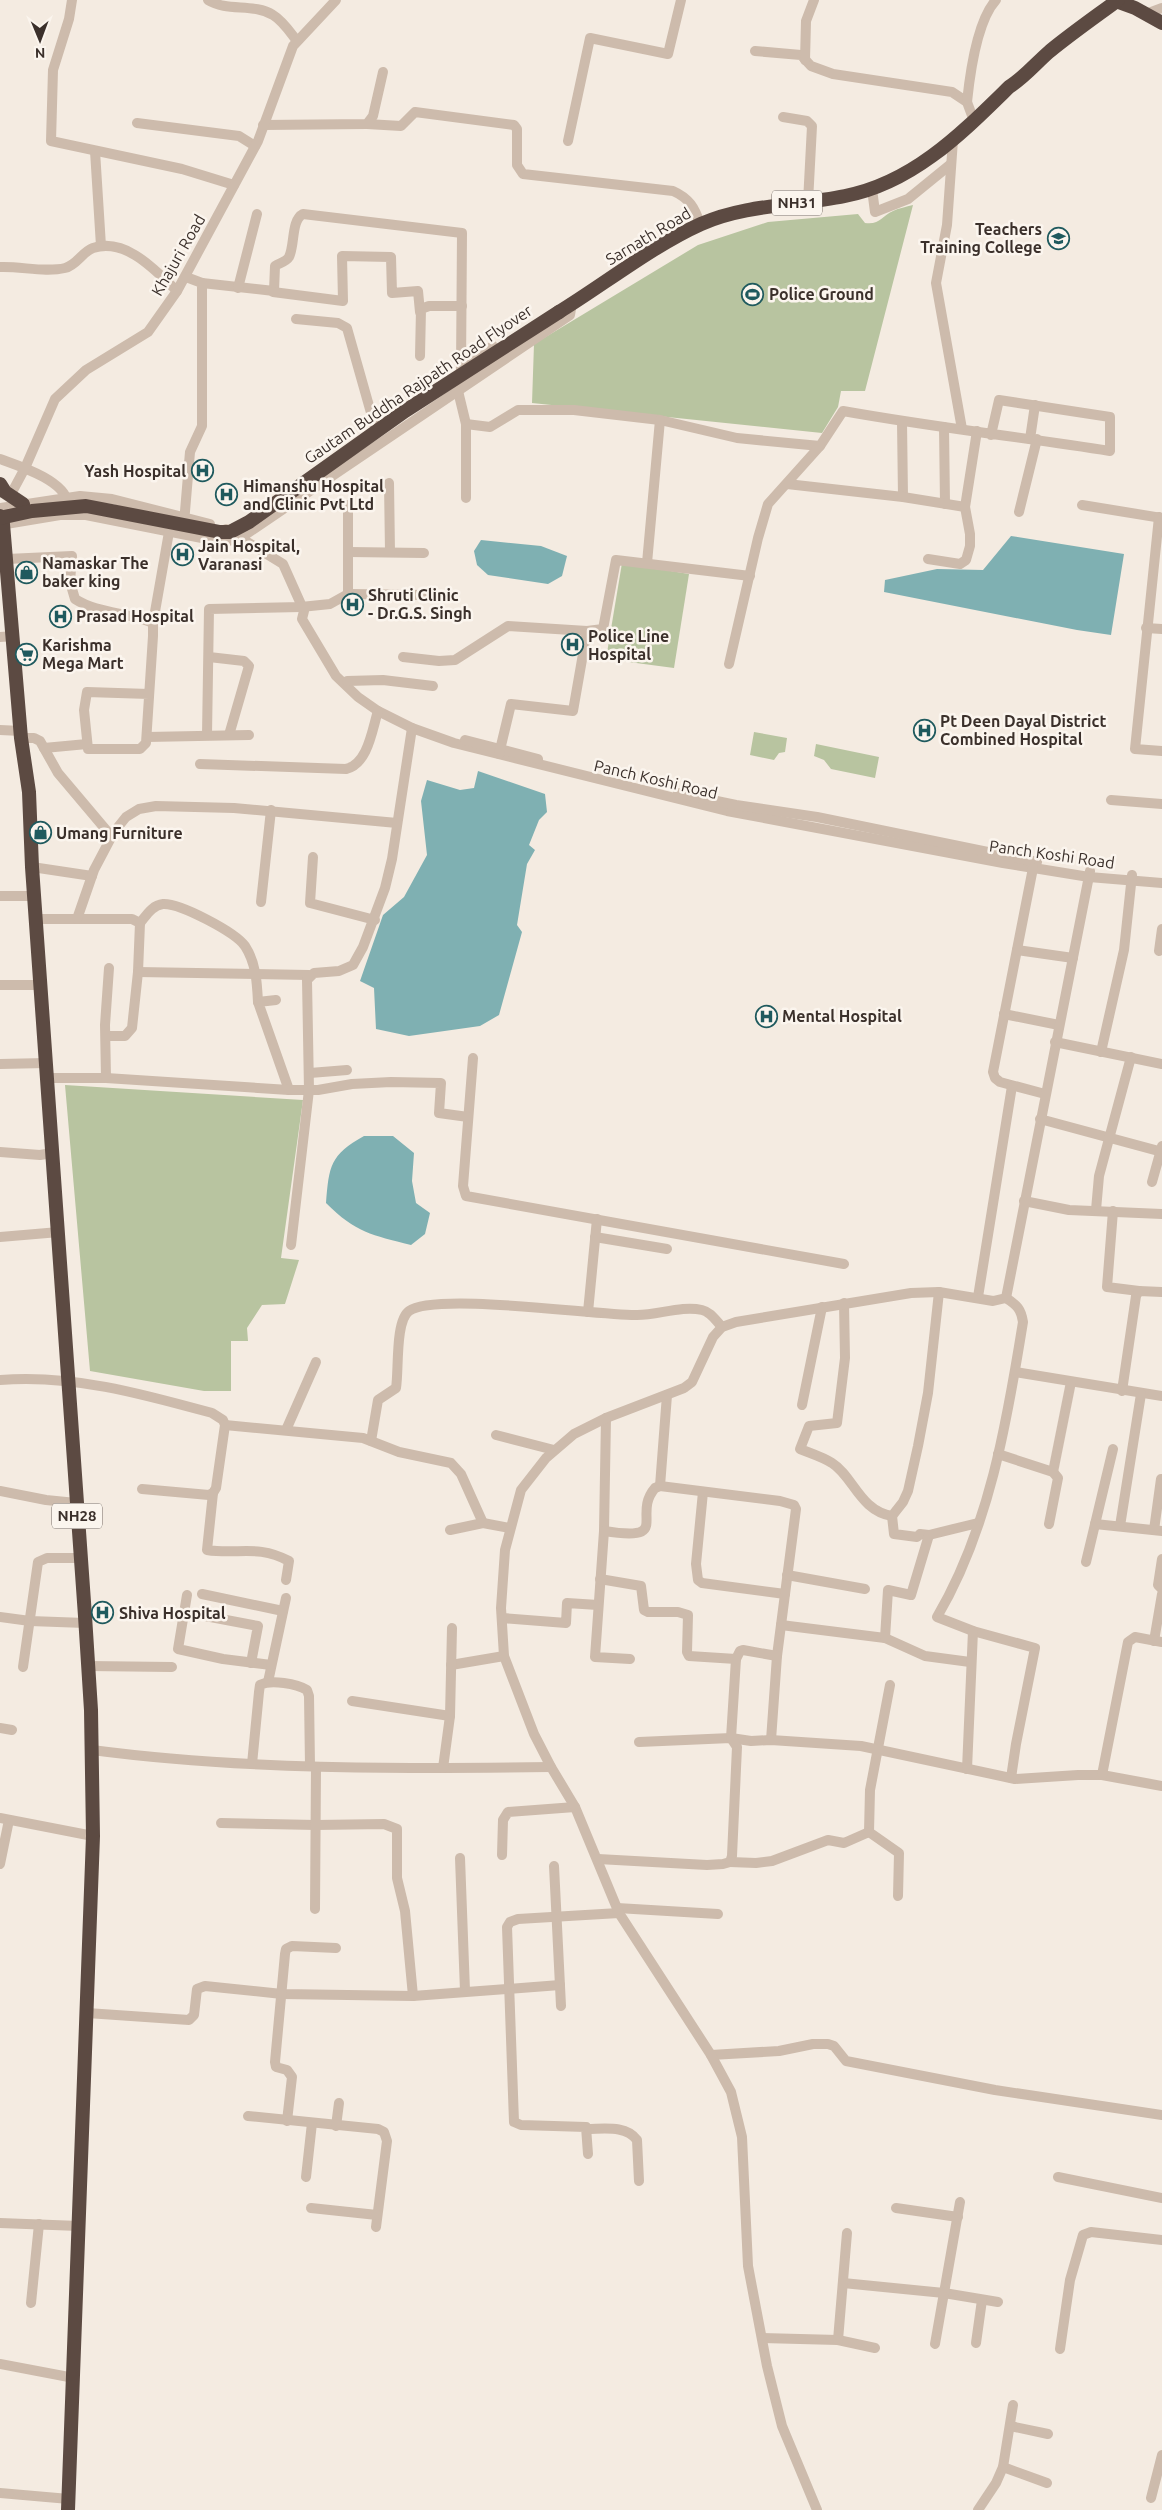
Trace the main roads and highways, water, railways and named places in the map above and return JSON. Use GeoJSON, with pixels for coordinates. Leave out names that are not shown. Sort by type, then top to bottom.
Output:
{"type":"FeatureCollection","features":[{"type":"Feature","properties":{"kind":"highway"},"geometry":{"type":"LineString","coordinates":[[1123,3],[1162,23]]}},
{"type":"Feature","properties":{"kind":"highway","name":"Sarnath Road"},"geometry":{"type":"LineString","coordinates":[[572,304],[700,224],[731,214],[763,207],[846,196],[872,189],[914,169],[953,140],[1009,86],[1020,80],[1087,21],[1123,3]]}},
{"type":"Feature","properties":{"kind":"highway","name":"Gautam Buddha Rajpath Road Flyover"},"geometry":{"type":"LineString","coordinates":[[1,521],[32,511],[86,506],[207,530],[230,532],[249,522],[405,411],[572,304]]}},
{"type":"Feature","properties":{"kind":"highway"},"geometry":{"type":"LineString","coordinates":[[0,484],[10,496],[23,504]]}},
{"type":"Feature","properties":{"kind":"highway","name":"NH28"},"geometry":{"type":"LineString","coordinates":[[1,521],[6,559],[7,636],[29,792],[32,867],[46,1078],[59,1232],[92,1750],[94,1836],[69,2504]]}},
{"type":"Feature","properties":{"kind":"water"},"geometry":{"type":"Polygon","coordinates":[[[1011,536],[1124,554],[1111,635],[884,592],[885,580],[937,569],[983,570],[1011,536]]]}},
{"type":"Feature","properties":{"kind":"water"},"geometry":{"type":"Polygon","coordinates":[[[481,540],[541,546],[567,556],[562,576],[548,584],[488,575],[477,565],[474,551],[481,540]]]}},
{"type":"Feature","properties":{"kind":"water"},"geometry":{"type":"Polygon","coordinates":[[[478,771],[545,794],[547,812],[539,820],[529,845],[535,850],[527,864],[517,925],[522,932],[499,1015],[480,1026],[409,1036],[376,1029],[374,988],[360,981],[383,915],[404,897],[427,855],[421,801],[427,780],[460,790],[474,788],[478,771]]]}},
{"type":"Feature","properties":{"kind":"water"},"geometry":{"type":"Polygon","coordinates":[[[364,1136],[393,1136],[414,1153],[412,1181],[416,1203],[430,1213],[425,1234],[411,1245],[365,1232],[346,1221],[326,1203],[328,1180],[333,1163],[344,1149],[364,1136]]]}},
{"type":"Feature","properties":{"kind":"place","name":"Teachers Training College"},"geometry":{"type":"Point","coordinates":[1058,238]}},
{"type":"Feature","properties":{"kind":"place","name":"Police Ground"},"geometry":{"type":"Point","coordinates":[753,294]}},
{"type":"Feature","properties":{"kind":"place","name":"Yash Hospital"},"geometry":{"type":"Point","coordinates":[202,471]}},
{"type":"Feature","properties":{"kind":"place","name":"Himanshu Hospital and Clinic Pvt Ltd"},"geometry":{"type":"Point","coordinates":[227,495]}},
{"type":"Feature","properties":{"kind":"place","name":"Jain Hospital, Varanasi"},"geometry":{"type":"Point","coordinates":[182,555]}},
{"type":"Feature","properties":{"kind":"place","name":"Namaskar The baker king"},"geometry":{"type":"Point","coordinates":[26,572]}},
{"type":"Feature","properties":{"kind":"place","name":"Shruti Clinic - Dr.G.S. Singh"},"geometry":{"type":"Point","coordinates":[352,604]}},
{"type":"Feature","properties":{"kind":"place","name":"Prasad Hospital"},"geometry":{"type":"Point","coordinates":[60,616]}},
{"type":"Feature","properties":{"kind":"place","name":"Police Line Hospital"},"geometry":{"type":"Point","coordinates":[572,645]}},
{"type":"Feature","properties":{"kind":"place","name":"Karishma Mega Mart"},"geometry":{"type":"Point","coordinates":[26,654]}},
{"type":"Feature","properties":{"kind":"place","name":"Pt Deen Dayal District Combined Hospital"},"geometry":{"type":"Point","coordinates":[924,730]}},
{"type":"Feature","properties":{"kind":"place","name":"Umang Furniture"},"geometry":{"type":"Point","coordinates":[40,833]}},
{"type":"Feature","properties":{"kind":"place","name":"Mental Hospital"},"geometry":{"type":"Point","coordinates":[766,1016]}},
{"type":"Feature","properties":{"kind":"place","name":"Shiva Hospital"},"geometry":{"type":"Point","coordinates":[103,1613]}}]}
